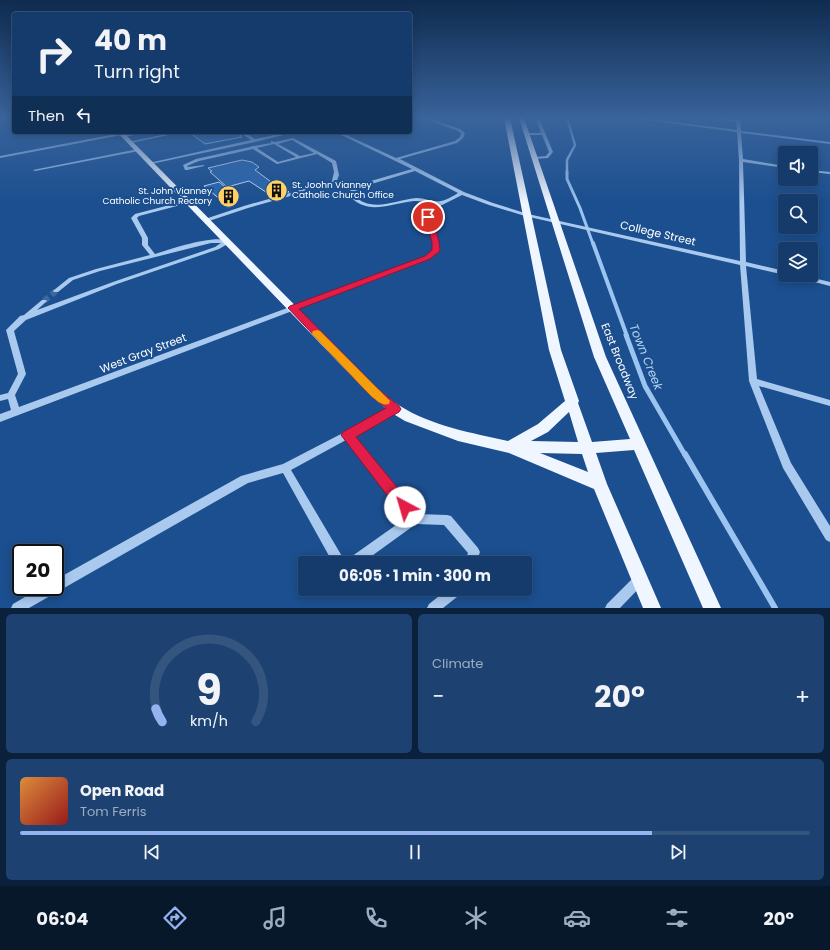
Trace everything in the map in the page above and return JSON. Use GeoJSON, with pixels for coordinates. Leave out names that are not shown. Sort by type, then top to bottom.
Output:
{"type":"FeatureCollection","features":[{"type":"Feature","properties":{"kind":"main road"},"geometry":{"type":"LineString","coordinates":[[134,146],[374,392],[395,409],[410,417],[458,435],[510,446],[587,448],[638,444]]}},
{"type":"Feature","properties":{"kind":"main road"},"geometry":{"type":"LineString","coordinates":[[513,146],[555,350],[600,484],[652,608]]}},
{"type":"Feature","properties":{"kind":"main road","name":"East Broadway"},"geometry":{"type":"LineString","coordinates":[[531,146],[600,357],[712,608]]}},
{"type":"Feature","properties":{"kind":"main road"},"geometry":{"type":"LineString","coordinates":[[510,446],[543,428],[572,401]]}},
{"type":"Feature","properties":{"kind":"main road"},"geometry":{"type":"LineString","coordinates":[[510,446],[600,484]]}},
{"type":"Feature","properties":{"kind":"street"},"geometry":{"type":"LineString","coordinates":[[0,157],[63,146]]}},
{"type":"Feature","properties":{"kind":"street"},"geometry":{"type":"LineString","coordinates":[[151,163],[229,146]]}},
{"type":"Feature","properties":{"kind":"street"},"geometry":{"type":"LineString","coordinates":[[251,146],[277,163],[318,153]]}},
{"type":"Feature","properties":{"kind":"street"},"geometry":{"type":"LineString","coordinates":[[202,166],[187,168],[185,165],[198,160],[261,146]]}},
{"type":"Feature","properties":{"kind":"street"},"geometry":{"type":"LineString","coordinates":[[281,146],[299,157]]}},
{"type":"Feature","properties":{"kind":"street"},"geometry":{"type":"LineString","coordinates":[[207,220],[246,207],[334,182],[336,178],[336,168],[334,162],[307,146]]}},
{"type":"Feature","properties":{"kind":"street","name":"College Street"},"geometry":{"type":"LineString","coordinates":[[368,146],[462,193],[491,204],[526,214],[778,271]]}},
{"type":"Feature","properties":{"kind":"street"},"geometry":{"type":"LineString","coordinates":[[396,159],[441,146]]}},
{"type":"Feature","properties":{"kind":"street"},"geometry":{"type":"LineString","coordinates":[[535,158],[545,158],[551,154],[548,146]]}},
{"type":"Feature","properties":{"kind":"street"},"geometry":{"type":"LineString","coordinates":[[740,146],[743,263],[754,380],[787,465],[830,536]]}},
{"type":"Feature","properties":{"kind":"street"},"geometry":{"type":"LineString","coordinates":[[35,170],[138,150]]}},
{"type":"Feature","properties":{"kind":"street"},"geometry":{"type":"LineString","coordinates":[[741,160],[778,166]]}},
{"type":"Feature","properties":{"kind":"street"},"geometry":{"type":"LineString","coordinates":[[416,169],[366,184],[348,193],[366,205],[375,207],[413,200],[423,200],[441,204],[462,193]]}},
{"type":"Feature","properties":{"kind":"street"},"geometry":{"type":"LineString","coordinates":[[818,172],[830,173]]}},
{"type":"Feature","properties":{"kind":"street"},"geometry":{"type":"LineString","coordinates":[[153,255],[145,245],[145,238],[134,218],[137,215],[189,202]]}},
{"type":"Feature","properties":{"kind":"street","name":"West Gray Street"},"geometry":{"type":"LineString","coordinates":[[0,418],[427,258],[436,251],[436,242],[428,217],[436,206],[441,204]]}},
{"type":"Feature","properties":{"kind":"street"},"geometry":{"type":"LineString","coordinates":[[56,291],[71,279],[153,255],[211,241],[228,242]]}},
{"type":"Feature","properties":{"kind":"street"},"geometry":{"type":"LineString","coordinates":[[23,318],[217,248],[228,242]]}},
{"type":"Feature","properties":{"kind":"street"},"geometry":{"type":"LineString","coordinates":[[818,281],[830,284]]}},
{"type":"Feature","properties":{"kind":"street"},"geometry":{"type":"LineString","coordinates":[[16,412],[11,396],[22,374],[10,330],[44,301]]}},
{"type":"Feature","properties":{"kind":"street"},"geometry":{"type":"LineString","coordinates":[[754,380],[830,403]]}},
{"type":"Feature","properties":{"kind":"street"},"geometry":{"type":"LineString","coordinates":[[0,398],[11,396]]}},
{"type":"Feature","properties":{"kind":"street"},"geometry":{"type":"LineString","coordinates":[[64,582],[245,479],[285,468],[395,409]]}},
{"type":"Feature","properties":{"kind":"street"},"geometry":{"type":"LineString","coordinates":[[348,435],[414,519]]}},
{"type":"Feature","properties":{"kind":"street"},"geometry":{"type":"LineString","coordinates":[[285,468],[336,556]]}},
{"type":"Feature","properties":{"kind":"street"},"geometry":{"type":"LineString","coordinates":[[362,556],[414,519],[447,520],[474,552],[473,556]]}},
{"type":"Feature","properties":{"kind":"street"},"geometry":{"type":"LineString","coordinates":[[611,608],[640,579]]}},
{"type":"Feature","properties":{"kind":"street"},"geometry":{"type":"LineString","coordinates":[[17,608],[39,596]]}},
{"type":"Feature","properties":{"kind":"street"},"geometry":{"type":"LineString","coordinates":[[433,608],[449,596]]}},
{"type":"Feature","properties":{"kind":"building"},"geometry":{"type":"Polygon","coordinates":[[[242,160],[252,162],[259,167],[255,170],[274,184],[277,183],[289,192],[272,196],[249,181],[227,187],[210,172],[212,171],[208,168],[242,160]]]}},
{"type":"Feature","properties":{"kind":"building"},"geometry":{"type":"Polygon","coordinates":[[[219,182],[237,197],[222,201],[204,186],[219,182]]]}},
{"type":"Feature","properties":{"kind":"waterway","name":"Town Creek"},"geometry":{"type":"LineString","coordinates":[[574,146],[567,160],[567,179],[580,208],[593,244]]}},
{"type":"Feature","properties":{"kind":"waterway","name":"Town Creek"},"geometry":{"type":"LineString","coordinates":[[593,243],[627,336]]}},
{"type":"Feature","properties":{"kind":"waterway","name":"Town Creek"},"geometry":{"type":"LineString","coordinates":[[626,335],[645,386],[685,455]]}},
{"type":"Feature","properties":{"kind":"waterway","name":"Town Creek"},"geometry":{"type":"LineString","coordinates":[[685,454],[775,608]]}},
{"type":"Feature","properties":{"kind":"tunnel"},"geometry":{"type":"LineString","coordinates":[[44,301],[56,291]]}},
{"type":"Feature","properties":{"kind":"slow traffic"},"geometry":{"type":"LineString","coordinates":[[317,333],[374,392],[385,401]]}},
{"type":"Feature","properties":{"kind":"place","name":"St. Joohn Vianney Catholic Church Office"},"geometry":{"type":"Point","coordinates":[276,190]}},
{"type":"Feature","properties":{"kind":"place","name":"St. John Vianney Catholic Church Rectory"},"geometry":{"type":"Point","coordinates":[228,196]}},
{"type":"Feature","properties":{"kind":"route"},"geometry":{"type":"LineString","coordinates":[[405,507],[348,435],[395,409],[374,392],[293,308],[427,258],[436,251],[436,242],[428,217]]}}]}
